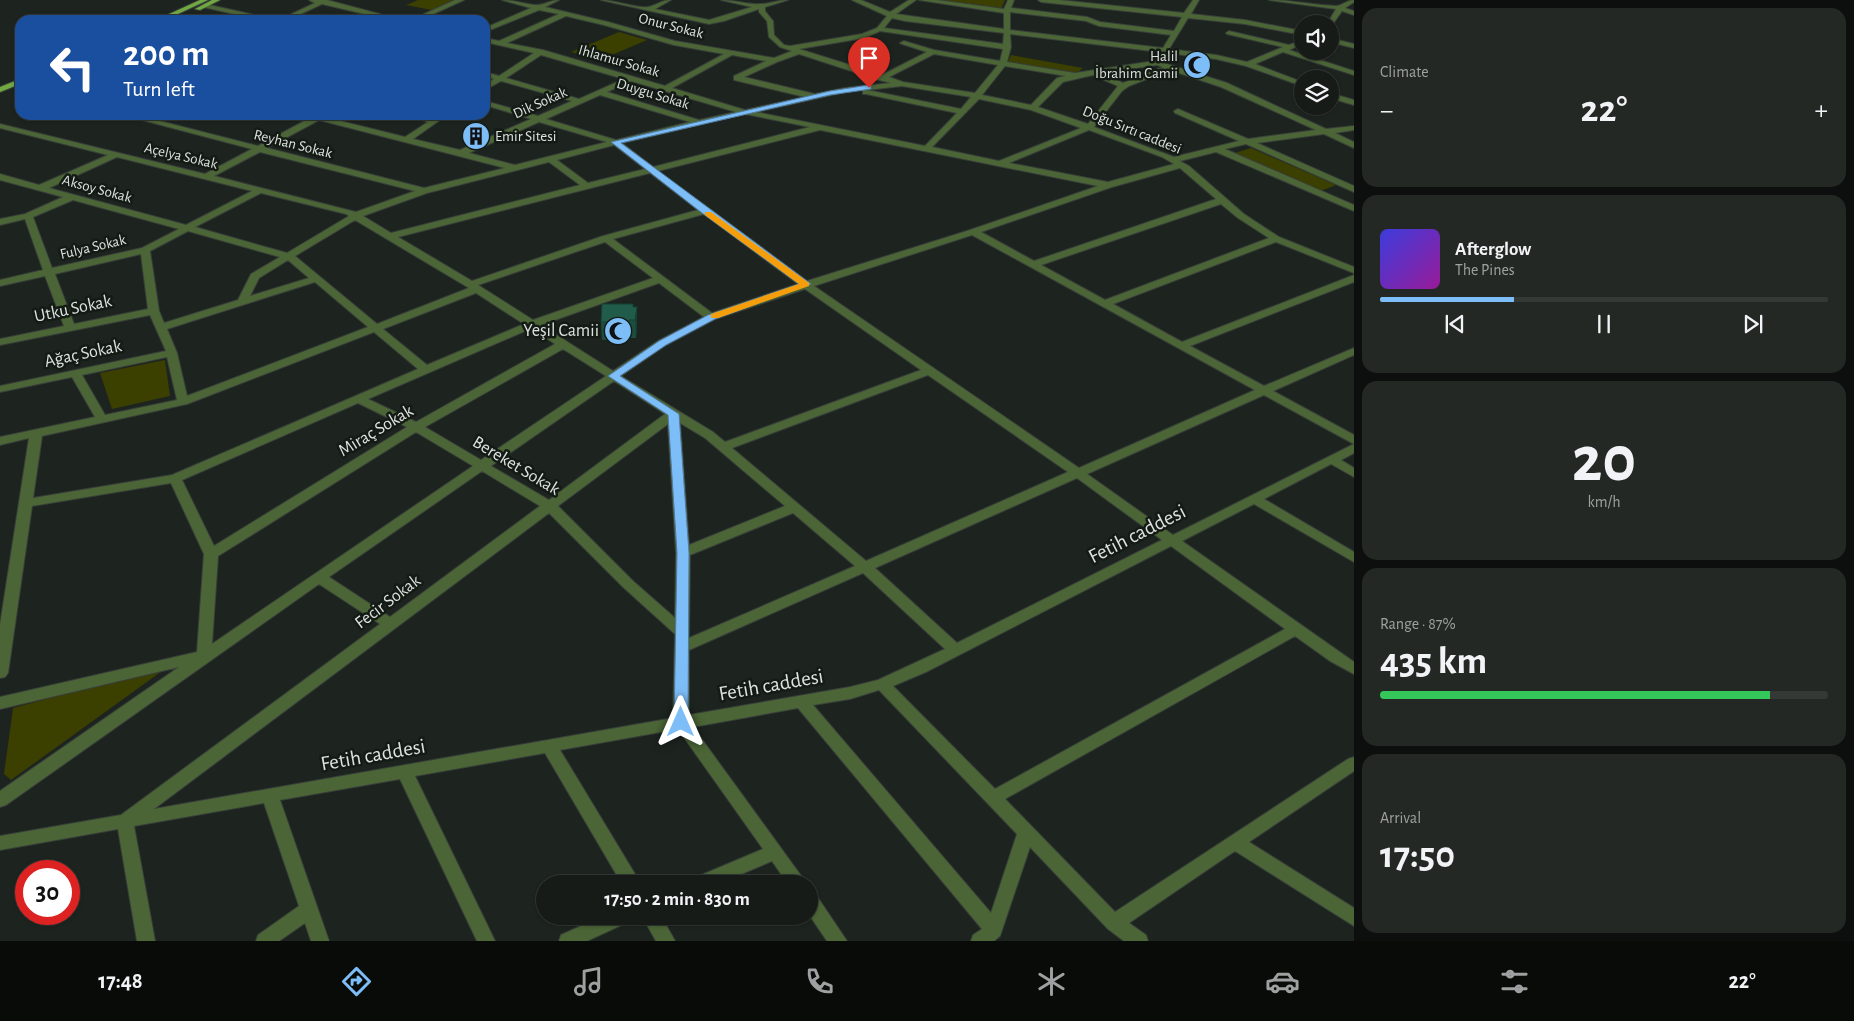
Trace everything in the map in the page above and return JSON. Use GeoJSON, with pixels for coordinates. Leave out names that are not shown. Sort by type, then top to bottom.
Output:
{"type":"FeatureCollection","features":[{"type":"Feature","properties":{"kind":"main road"},"geometry":{"type":"LineString","coordinates":[[173,15],[218,0]]}},
{"type":"Feature","properties":{"kind":"main road"},"geometry":{"type":"LineString","coordinates":[[182,15],[205,3]]}},
{"type":"Feature","properties":{"kind":"main road"},"geometry":{"type":"LineString","coordinates":[[0,90],[15,88]]}},
{"type":"Feature","properties":{"kind":"main road"},"geometry":{"type":"LineString","coordinates":[[0,97],[15,89]]}},
{"type":"Feature","properties":{"kind":"street"},"geometry":{"type":"LineString","coordinates":[[312,0],[379,15]]}},
{"type":"Feature","properties":{"kind":"street"},"geometry":{"type":"LineString","coordinates":[[426,15],[461,0]]}},
{"type":"Feature","properties":{"kind":"street","name":"Onur Sokak"},"geometry":{"type":"LineString","coordinates":[[505,0],[606,23],[674,43],[774,60]]}},
{"type":"Feature","properties":{"kind":"street"},"geometry":{"type":"LineString","coordinates":[[490,28],[556,0]]}},
{"type":"Feature","properties":{"kind":"street"},"geometry":{"type":"LineString","coordinates":[[604,0],[716,22],[746,10],[784,0]]}},
{"type":"Feature","properties":{"kind":"street"},"geometry":{"type":"LineString","coordinates":[[649,9],[668,0]]}},
{"type":"Feature","properties":{"kind":"street"},"geometry":{"type":"LineString","coordinates":[[724,0],[762,6]]}},
{"type":"Feature","properties":{"kind":"street"},"geometry":{"type":"LineString","coordinates":[[855,0],[891,15],[1006,32],[1216,57],[1248,64],[1294,81]]}},
{"type":"Feature","properties":{"kind":"street"},"geometry":{"type":"LineString","coordinates":[[788,48],[845,41],[864,36],[878,29],[891,15],[913,0]]}},
{"type":"Feature","properties":{"kind":"street"},"geometry":{"type":"LineString","coordinates":[[922,0],[1072,17],[1087,19],[1099,24],[1176,33]]}},
{"type":"Feature","properties":{"kind":"street"},"geometry":{"type":"LineString","coordinates":[[927,148],[977,96],[1003,63],[1007,47],[1007,10],[1011,0]]}},
{"type":"Feature","properties":{"kind":"street"},"geometry":{"type":"LineString","coordinates":[[1041,0],[1260,24],[1294,31]]}},
{"type":"Feature","properties":{"kind":"street"},"geometry":{"type":"LineString","coordinates":[[1157,63],[1196,0]]}},
{"type":"Feature","properties":{"kind":"street"},"geometry":{"type":"LineString","coordinates":[[1272,0],[1340,8],[1354,13]]}},
{"type":"Feature","properties":{"kind":"street"},"geometry":{"type":"LineString","coordinates":[[293,15],[323,1]]}},
{"type":"Feature","properties":{"kind":"street"},"geometry":{"type":"LineString","coordinates":[[205,3],[250,15]]}},
{"type":"Feature","properties":{"kind":"street"},"geometry":{"type":"LineString","coordinates":[[1336,15],[1340,8],[1351,3]]}},
{"type":"Feature","properties":{"kind":"street"},"geometry":{"type":"LineString","coordinates":[[762,6],[762,12],[770,18],[772,36],[788,48],[902,84]]}},
{"type":"Feature","properties":{"kind":"street"},"geometry":{"type":"LineString","coordinates":[[500,43],[565,14]]}},
{"type":"Feature","properties":{"kind":"street"},"geometry":{"type":"LineString","coordinates":[[878,29],[1007,47]]}},
{"type":"Feature","properties":{"kind":"street"},"geometry":{"type":"LineString","coordinates":[[1229,32],[1286,49],[1354,74]]}},
{"type":"Feature","properties":{"kind":"street","name":"Ihlamur Sokak"},"geometry":{"type":"LineString","coordinates":[[490,41],[540,52],[745,112],[1109,185]]}},
{"type":"Feature","properties":{"kind":"street"},"geometry":{"type":"LineString","coordinates":[[1339,42],[1354,46]]}},
{"type":"Feature","properties":{"kind":"street"},"geometry":{"type":"LineString","coordinates":[[904,43],[933,52],[1075,75]]}},
{"type":"Feature","properties":{"kind":"street"},"geometry":{"type":"LineString","coordinates":[[1248,64],[1294,46]]}},
{"type":"Feature","properties":{"kind":"street"},"geometry":{"type":"LineString","coordinates":[[490,85],[540,52]]}},
{"type":"Feature","properties":{"kind":"street"},"geometry":{"type":"LineString","coordinates":[[797,52],[774,60],[737,78],[816,96]]}},
{"type":"Feature","properties":{"kind":"street"},"geometry":{"type":"LineString","coordinates":[[882,78],[933,52]]}},
{"type":"Feature","properties":{"kind":"street"},"geometry":{"type":"LineString","coordinates":[[666,89],[732,53]]}},
{"type":"Feature","properties":{"kind":"street"},"geometry":{"type":"LineString","coordinates":[[1033,108],[1060,80],[1075,75],[1157,63],[1224,85],[1272,105],[1325,133],[1354,145]]}},
{"type":"Feature","properties":{"kind":"street"},"geometry":{"type":"LineString","coordinates":[[1001,163],[1090,127],[1123,86],[1168,68]]}},
{"type":"Feature","properties":{"kind":"street"},"geometry":{"type":"LineString","coordinates":[[1094,72],[1123,86]]}},
{"type":"Feature","properties":{"kind":"street"},"geometry":{"type":"LineString","coordinates":[[490,75],[579,101]]}},
{"type":"Feature","properties":{"kind":"street","name":"Dik Sokak"},"geometry":{"type":"LineString","coordinates":[[461,153],[630,79]]}},
{"type":"Feature","properties":{"kind":"street"},"geometry":{"type":"LineString","coordinates":[[242,302],[255,276],[355,216],[424,191],[699,122],[852,89],[902,84]]}},
{"type":"Feature","properties":{"kind":"street","name":"Doğu Sırtı caddesi"},"geometry":{"type":"LineString","coordinates":[[902,84],[977,96],[1033,108],[1128,140],[1176,162],[1241,216],[1276,239],[1354,270]]}},
{"type":"Feature","properties":{"kind":"street"},"geometry":{"type":"LineString","coordinates":[[852,89],[961,111]]}},
{"type":"Feature","properties":{"kind":"street","name":"Duygu Sokak"},"geometry":{"type":"LineString","coordinates":[[599,92],[699,122]]}},
{"type":"Feature","properties":{"kind":"street"},"geometry":{"type":"LineString","coordinates":[[1339,98],[1354,103]]}},
{"type":"Feature","properties":{"kind":"street"},"geometry":{"type":"LineString","coordinates":[[490,105],[615,142],[705,211],[806,284],[1078,473],[1354,669]]}},
{"type":"Feature","properties":{"kind":"street"},"geometry":{"type":"LineString","coordinates":[[1178,111],[1351,187]]}},
{"type":"Feature","properties":{"kind":"street","name":"Reyhan Sokak"},"geometry":{"type":"LineString","coordinates":[[149,120],[424,191]]}},
{"type":"Feature","properties":{"kind":"street"},"geometry":{"type":"LineString","coordinates":[[208,176],[314,120]]}},
{"type":"Feature","properties":{"kind":"street"},"geometry":{"type":"LineString","coordinates":[[331,120],[514,168]]}},
{"type":"Feature","properties":{"kind":"street"},"geometry":{"type":"LineString","coordinates":[[406,140],[434,121]]}},
{"type":"Feature","properties":{"kind":"street","name":"Açelya Sokak"},"geometry":{"type":"LineString","coordinates":[[0,126],[349,212],[533,324],[673,414],[709,434],[865,566],[955,650]]}},
{"type":"Feature","properties":{"kind":"street"},"geometry":{"type":"LineString","coordinates":[[390,236],[653,171],[819,127]]}},
{"type":"Feature","properties":{"kind":"street"},"geometry":{"type":"LineString","coordinates":[[0,800],[204,656],[662,343],[712,317],[806,284],[973,232],[1217,149],[1245,142],[1354,128]]}},
{"type":"Feature","properties":{"kind":"street"},"geometry":{"type":"LineString","coordinates":[[1217,149],[1354,208]]}},
{"type":"Feature","properties":{"kind":"street"},"geometry":{"type":"LineString","coordinates":[[40,188],[116,155]]}},
{"type":"Feature","properties":{"kind":"street"},"geometry":{"type":"LineString","coordinates":[[550,159],[588,187]]}},
{"type":"Feature","properties":{"kind":"street","name":"Aksoy Sokak"},"geometry":{"type":"LineString","coordinates":[[0,176],[289,256]]}},
{"type":"Feature","properties":{"kind":"street"},"geometry":{"type":"LineString","coordinates":[[1323,194],[1351,187]]}},
{"type":"Feature","properties":{"kind":"street"},"geometry":{"type":"LineString","coordinates":[[188,228],[260,190]]}},
{"type":"Feature","properties":{"kind":"street"},"geometry":{"type":"LineString","coordinates":[[0,222],[28,216],[71,197]]}},
{"type":"Feature","properties":{"kind":"street"},"geometry":{"type":"LineString","coordinates":[[1033,265],[1223,200]]}},
{"type":"Feature","properties":{"kind":"street"},"geometry":{"type":"LineString","coordinates":[[0,441],[183,402],[376,328],[473,287],[606,238],[705,211]]}},
{"type":"Feature","properties":{"kind":"street"},"geometry":{"type":"LineString","coordinates":[[28,216],[70,328]]}},
{"type":"Feature","properties":{"kind":"street","name":"Fulya Sokak"},"geometry":{"type":"LineString","coordinates":[[0,283],[145,250],[188,228]]}},
{"type":"Feature","properties":{"kind":"street"},"geometry":{"type":"LineString","coordinates":[[973,232],[1354,440]]}},
{"type":"Feature","properties":{"kind":"street"},"geometry":{"type":"LineString","coordinates":[[606,238],[712,317]]}},
{"type":"Feature","properties":{"kind":"street"},"geometry":{"type":"LineString","coordinates":[[1104,304],[1276,239]]}},
{"type":"Feature","properties":{"kind":"street"},"geometry":{"type":"LineString","coordinates":[[145,250],[154,311],[172,353],[183,402]]}},
{"type":"Feature","properties":{"kind":"street"},"geometry":{"type":"LineString","coordinates":[[289,256],[426,370]]}},
{"type":"Feature","properties":{"kind":"street"},"geometry":{"type":"LineString","coordinates":[[1181,346],[1354,278]]}},
{"type":"Feature","properties":{"kind":"street"},"geometry":{"type":"LineString","coordinates":[[162,327],[315,279]]}},
{"type":"Feature","properties":{"kind":"street"},"geometry":{"type":"LineString","coordinates":[[26,503],[175,478],[533,324],[660,279]]}},
{"type":"Feature","properties":{"kind":"street","name":"Utku Sokak"},"geometry":{"type":"LineString","coordinates":[[0,342],[154,311]]}},
{"type":"Feature","properties":{"kind":"street","name":"Miraç Sokak"},"geometry":{"type":"LineString","coordinates":[[211,554],[416,427],[563,344]]}},
{"type":"Feature","properties":{"kind":"street"},"geometry":{"type":"LineString","coordinates":[[681,648],[1354,351]]}},
{"type":"Feature","properties":{"kind":"street","name":"Ağaç Sokak"},"geometry":{"type":"LineString","coordinates":[[0,389],[172,353]]}},
{"type":"Feature","properties":{"kind":"street"},"geometry":{"type":"LineString","coordinates":[[724,447],[930,370]]}},
{"type":"Feature","properties":{"kind":"street"},"geometry":{"type":"LineString","coordinates":[[76,374],[101,418]]}},
{"type":"Feature","properties":{"kind":"street","name":"Bereket Sokak"},"geometry":{"type":"LineString","coordinates":[[358,399],[416,427],[550,506],[628,584],[682,631]]}},
{"type":"Feature","properties":{"kind":"street"},"geometry":{"type":"LineString","coordinates":[[673,414],[683,553],[681,722],[792,875]]}},
{"type":"Feature","properties":{"kind":"street","name":"Fecir Sokak"},"geometry":{"type":"LineString","coordinates":[[124,821],[673,414]]}},
{"type":"Feature","properties":{"kind":"street"},"geometry":{"type":"LineString","coordinates":[[0,674],[3,634],[36,433]]}},
{"type":"Feature","properties":{"kind":"street","name":"Fetih caddesi"},"geometry":{"type":"LineString","coordinates":[[0,843],[850,693],[882,684],[920,668],[1354,448]]}},
{"type":"Feature","properties":{"kind":"street"},"geometry":{"type":"LineString","coordinates":[[1331,459],[1354,473]]}},
{"type":"Feature","properties":{"kind":"street"},"geometry":{"type":"LineString","coordinates":[[175,478],[211,554],[204,656]]}},
{"type":"Feature","properties":{"kind":"street"},"geometry":{"type":"LineString","coordinates":[[1254,498],[1354,558]]}},
{"type":"Feature","properties":{"kind":"street"},"geometry":{"type":"LineString","coordinates":[[683,553],[795,507]]}},
{"type":"Feature","properties":{"kind":"street"},"geometry":{"type":"LineString","coordinates":[[319,577],[390,624]]}},
{"type":"Feature","properties":{"kind":"street"},"geometry":{"type":"LineString","coordinates":[[994,798],[1296,629]]}},
{"type":"Feature","properties":{"kind":"street"},"geometry":{"type":"LineString","coordinates":[[0,703],[204,656]]}},
{"type":"Feature","properties":{"kind":"street"},"geometry":{"type":"LineString","coordinates":[[882,684],[1114,923],[1139,941]]}},
{"type":"Feature","properties":{"kind":"street"},"geometry":{"type":"LineString","coordinates":[[801,701],[987,935]]}},
{"type":"Feature","properties":{"kind":"street"},"geometry":{"type":"LineString","coordinates":[[549,746],[627,875]]}},
{"type":"Feature","properties":{"kind":"street"},"geometry":{"type":"LineString","coordinates":[[1114,923],[1354,763]]}},
{"type":"Feature","properties":{"kind":"street"},"geometry":{"type":"LineString","coordinates":[[404,771],[486,941]]}},
{"type":"Feature","properties":{"kind":"street"},"geometry":{"type":"LineString","coordinates":[[270,795],[320,941]]}},
{"type":"Feature","properties":{"kind":"street"},"geometry":{"type":"LineString","coordinates":[[124,821],[146,941]]}},
{"type":"Feature","properties":{"kind":"street"},"geometry":{"type":"LineString","coordinates":[[987,935],[1026,832]]}},
{"type":"Feature","properties":{"kind":"street"},"geometry":{"type":"LineString","coordinates":[[1235,842],[1354,918]]}},
{"type":"Feature","properties":{"kind":"street"},"geometry":{"type":"LineString","coordinates":[[720,875],[775,852]]}},
{"type":"Feature","properties":{"kind":"street"},"geometry":{"type":"LineString","coordinates":[[265,941],[309,909]]}},
{"type":"Feature","properties":{"kind":"street"},"geometry":{"type":"LineString","coordinates":[[818,912],[838,941]]}},
{"type":"Feature","properties":{"kind":"street"},"geometry":{"type":"LineString","coordinates":[[568,941],[603,925]]}},
{"type":"Feature","properties":{"kind":"street"},"geometry":{"type":"LineString","coordinates":[[656,925],[666,941]]}},
{"type":"Feature","properties":{"kind":"shaded area"},"geometry":{"type":"Polygon","coordinates":[[[418,0],[456,0],[432,10],[406,5],[418,0]]]}},
{"type":"Feature","properties":{"kind":"shaded area"},"geometry":{"type":"Polygon","coordinates":[[[931,0],[1005,0],[1001,9],[931,0]]]}},
{"type":"Feature","properties":{"kind":"shaded area"},"geometry":{"type":"Polygon","coordinates":[[[619,32],[647,40],[600,60],[571,52],[619,32]]]}},
{"type":"Feature","properties":{"kind":"shaded area"},"geometry":{"type":"Polygon","coordinates":[[[1011,55],[1083,68],[1078,72],[1071,72],[1008,62],[1011,55]]]}},
{"type":"Feature","properties":{"kind":"shaded area"},"geometry":{"type":"Polygon","coordinates":[[[1251,148],[1336,185],[1321,191],[1235,153],[1251,148]]]}},
{"type":"Feature","properties":{"kind":"shaded area"},"geometry":{"type":"Polygon","coordinates":[[[165,360],[170,396],[112,409],[100,373],[165,360]]]}},
{"type":"Feature","properties":{"kind":"shaded area"},"geometry":{"type":"Polygon","coordinates":[[[169,666],[11,780],[4,774],[13,708],[169,666]]]}},
{"type":"Feature","properties":{"kind":"building"},"geometry":{"type":"Polygon","coordinates":[[[602,304],[633,304],[633,307],[637,307],[635,320],[629,320],[629,322],[601,322],[602,304]]]}},
{"type":"Feature","properties":{"kind":"slow traffic"},"geometry":{"type":"LineString","coordinates":[[708,213],[806,284],[714,316]]}},
{"type":"Feature","properties":{"kind":"place","name":"Halil İbrahim Camii"},"geometry":{"type":"Point","coordinates":[1197,65]}},
{"type":"Feature","properties":{"kind":"place","name":"Emir Sitesi"},"geometry":{"type":"Point","coordinates":[476,136]}},
{"type":"Feature","properties":{"kind":"place","name":"Yeşil Camii"},"geometry":{"type":"Point","coordinates":[618,331]}},
{"type":"Feature","properties":{"kind":"route"},"geometry":{"type":"LineString","coordinates":[[681,722],[683,553],[673,414],[614,376],[662,343],[712,317],[806,284],[705,211],[615,142],[830,93],[869,88]]}}]}
